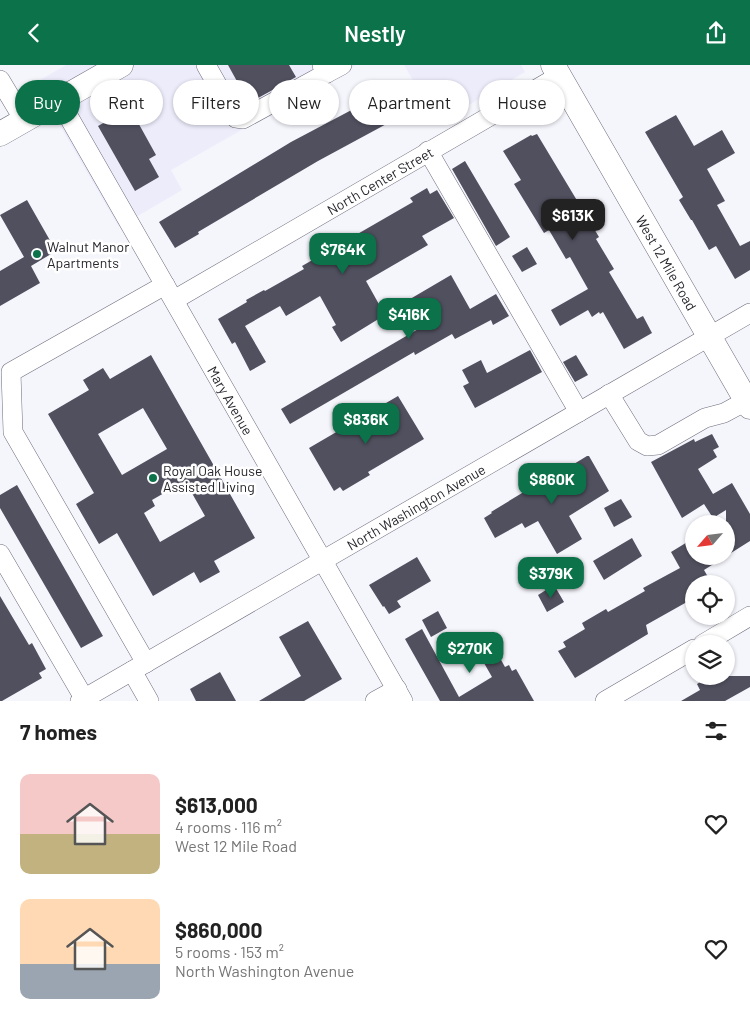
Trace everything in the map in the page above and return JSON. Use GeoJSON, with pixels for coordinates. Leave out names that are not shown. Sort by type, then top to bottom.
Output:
{"type":"FeatureCollection","features":[{"type":"Feature","properties":{"kind":"main road"},"geometry":{"type":"LineString","coordinates":[[80,86],[107,68]]}},
{"type":"Feature","properties":{"kind":"main road","name":"West 12 Mile Road"},"geometry":{"type":"LineString","coordinates":[[556,70],[748,404]]}},
{"type":"Feature","properties":{"kind":"main road"},"geometry":{"type":"LineString","coordinates":[[0,134],[15,125]]}},
{"type":"Feature","properties":{"kind":"street"},"geometry":{"type":"LineString","coordinates":[[206,65],[236,118],[243,119],[330,68]]}},
{"type":"Feature","properties":{"kind":"street","name":"North Center Street"},"geometry":{"type":"LineString","coordinates":[[139,667],[13,432],[11,372],[169,292],[428,151],[556,70]]}},
{"type":"Feature","properties":{"kind":"street"},"geometry":{"type":"LineString","coordinates":[[0,80],[15,105]]}},
{"type":"Feature","properties":{"kind":"street","name":"Mary Avenue"},"geometry":{"type":"LineString","coordinates":[[73,125],[400,695]]}},
{"type":"Feature","properties":{"kind":"street"},"geometry":{"type":"LineString","coordinates":[[428,151],[579,411]]}},
{"type":"Feature","properties":{"kind":"street","name":"North Washington Avenue"},"geometry":{"type":"LineString","coordinates":[[82,700],[750,313]]}},
{"type":"Feature","properties":{"kind":"street"},"geometry":{"type":"LineString","coordinates":[[609,394],[630,431],[638,441],[647,446],[658,445],[705,418],[748,404]]}},
{"type":"Feature","properties":{"kind":"street"},"geometry":{"type":"LineString","coordinates":[[0,554],[82,700]]}},
{"type":"Feature","properties":{"kind":"street"},"geometry":{"type":"LineString","coordinates":[[718,635],[750,616]]}},
{"type":"Feature","properties":{"kind":"street"},"geometry":{"type":"LineString","coordinates":[[605,701],[685,654]]}},
{"type":"Feature","properties":{"kind":"street"},"geometry":{"type":"LineString","coordinates":[[139,667],[149,701]]}},
{"type":"Feature","properties":{"kind":"street"},"geometry":{"type":"LineString","coordinates":[[375,701],[400,695]]}},
{"type":"Feature","properties":{"kind":"shaded area"},"geometry":{"type":"Polygon","coordinates":[[[66,65],[356,65],[330,80],[269,80],[269,114],[259,120],[259,80],[173,80],[173,125],[250,125],[171,170],[182,190],[119,227],[60,125],[80,125],[80,80],[40,80],[66,65]]]}},
{"type":"Feature","properties":{"kind":"shaded area"},"geometry":{"type":"Polygon","coordinates":[[[404,65],[521,65],[525,72],[511,80],[479,80],[479,99],[469,105],[469,80],[413,80],[404,65]]]}},
{"type":"Feature","properties":{"kind":"building"},"geometry":{"type":"Polygon","coordinates":[[[228,65],[289,65],[296,77],[291,80],[269,80],[269,92],[259,97],[259,80],[236,80],[228,65]]]}},
{"type":"Feature","properties":{"kind":"building"},"geometry":{"type":"Polygon","coordinates":[[[349,111],[349,125],[385,125],[318,161],[198,232],[199,234],[175,248],[159,222],[291,142],[323,125],[339,125],[339,117],[349,111]]]}},
{"type":"Feature","properties":{"kind":"building"},"geometry":{"type":"Polygon","coordinates":[[[676,115],[694,146],[722,130],[735,153],[707,169],[725,201],[717,205],[740,246],[750,241],[750,270],[735,279],[716,246],[709,250],[679,200],[683,197],[645,132],[676,115]]]}},
{"type":"Feature","properties":{"kind":"building"},"geometry":{"type":"Polygon","coordinates":[[[139,125],[156,155],[149,159],[159,177],[135,191],[98,126],[139,125]]]}},
{"type":"Feature","properties":{"kind":"building"},"geometry":{"type":"Polygon","coordinates":[[[537,134],[599,237],[596,239],[614,269],[609,272],[637,319],[643,316],[652,333],[624,349],[603,312],[600,314],[599,312],[592,317],[588,310],[560,326],[551,310],[588,289],[570,257],[566,259],[549,230],[544,233],[514,184],[521,180],[503,151],[531,135],[537,134]]]}},
{"type":"Feature","properties":{"kind":"building"},"geometry":{"type":"Polygon","coordinates":[[[465,161],[510,237],[496,246],[452,169],[465,161]]]}},
{"type":"Feature","properties":{"kind":"building"},"geometry":{"type":"Polygon","coordinates":[[[427,188],[430,194],[437,190],[454,218],[422,236],[428,245],[366,281],[385,315],[341,342],[332,327],[336,325],[320,296],[286,316],[280,306],[245,326],[266,362],[250,371],[235,342],[232,344],[218,319],[247,302],[246,300],[304,269],[302,266],[413,202],[410,198],[427,188]]]}},
{"type":"Feature","properties":{"kind":"building","name":"Walnut Manor Apartments"},"geometry":{"type":"Polygon","coordinates":[[[27,200],[56,251],[31,266],[40,283],[0,306],[0,271],[24,257],[0,215],[27,200]]]}},
{"type":"Feature","properties":{"kind":"building"},"geometry":{"type":"Polygon","coordinates":[[[527,247],[537,264],[522,272],[512,256],[527,247]]]}},
{"type":"Feature","properties":{"kind":"building"},"geometry":{"type":"Polygon","coordinates":[[[451,275],[470,309],[496,294],[509,316],[493,325],[491,320],[455,339],[452,334],[415,355],[414,352],[290,424],[281,409],[420,328],[405,302],[451,275]]]}},
{"type":"Feature","properties":{"kind":"building"},"geometry":{"type":"Polygon","coordinates":[[[530,350],[542,372],[475,408],[463,386],[469,383],[462,370],[481,360],[487,373],[530,350]]]}},
{"type":"Feature","properties":{"kind":"building","name":"Royal Oak House Assisted Living"},"geometry":{"type":"Polygon","coordinates":[[[151,355],[255,538],[214,561],[220,572],[200,583],[194,572],[153,596],[117,533],[99,544],[76,504],[94,493],[48,414],[89,390],[83,380],[103,368],[110,379],[151,355]],[[143,408],[98,434],[122,475],[167,449],[143,408]],[[185,481],[152,500],[155,506],[144,513],[160,542],[205,516],[185,481]]]}},
{"type":"Feature","properties":{"kind":"building"},"geometry":{"type":"Polygon","coordinates":[[[576,355],[588,375],[575,382],[563,362],[576,355]]]}},
{"type":"Feature","properties":{"kind":"building"},"geometry":{"type":"Polygon","coordinates":[[[398,396],[424,439],[368,472],[370,475],[343,491],[340,487],[334,491],[309,448],[398,396]]]}},
{"type":"Feature","properties":{"kind":"building"},"geometry":{"type":"Polygon","coordinates":[[[712,434],[719,447],[713,450],[717,457],[698,469],[713,494],[732,483],[750,514],[750,541],[735,550],[735,515],[726,515],[726,510],[718,515],[711,515],[704,504],[682,518],[651,462],[694,439],[695,442],[712,434]]]}},
{"type":"Feature","properties":{"kind":"building"},"geometry":{"type":"Polygon","coordinates":[[[589,456],[609,491],[569,516],[582,539],[557,554],[538,521],[525,528],[522,523],[495,538],[484,518],[527,490],[528,492],[589,456]]]}},
{"type":"Feature","properties":{"kind":"building"},"geometry":{"type":"Polygon","coordinates":[[[17,485],[103,636],[81,648],[0,508],[0,495],[17,485]]]}},
{"type":"Feature","properties":{"kind":"building"},"geometry":{"type":"Polygon","coordinates":[[[621,499],[632,517],[614,527],[604,508],[621,499]]]}},
{"type":"Feature","properties":{"kind":"building"},"geometry":{"type":"Polygon","coordinates":[[[632,538],[642,556],[604,580],[593,561],[632,538]]]}},
{"type":"Feature","properties":{"kind":"building"},"geometry":{"type":"Polygon","coordinates":[[[685,543],[685,565],[712,565],[704,570],[707,575],[685,575],[685,603],[646,625],[648,634],[575,678],[558,651],[566,647],[563,642],[585,629],[582,623],[606,609],[608,612],[645,591],[643,588],[680,568],[671,552],[685,543]]]}},
{"type":"Feature","properties":{"kind":"building"},"geometry":{"type":"Polygon","coordinates":[[[417,557],[431,581],[397,601],[401,607],[389,614],[369,585],[417,557]]]}},
{"type":"Feature","properties":{"kind":"building"},"geometry":{"type":"Polygon","coordinates":[[[554,585],[564,602],[547,612],[538,595],[554,585]]]}},
{"type":"Feature","properties":{"kind":"building"},"geometry":{"type":"Polygon","coordinates":[[[0,596],[29,645],[32,643],[46,669],[39,673],[42,678],[2,701],[0,701],[0,596]]]}},
{"type":"Feature","properties":{"kind":"building"},"geometry":{"type":"Polygon","coordinates":[[[438,611],[447,628],[431,637],[422,620],[438,611]]]}},
{"type":"Feature","properties":{"kind":"building"},"geometry":{"type":"Polygon","coordinates":[[[308,621],[342,679],[304,701],[259,701],[301,676],[279,637],[308,621]]]}},
{"type":"Feature","properties":{"kind":"building"},"geometry":{"type":"Polygon","coordinates":[[[422,629],[459,697],[492,677],[472,642],[486,633],[505,667],[509,665],[512,671],[516,669],[534,701],[440,701],[405,639],[422,629]]]}},
{"type":"Feature","properties":{"kind":"building"},"geometry":{"type":"Polygon","coordinates":[[[220,672],[236,701],[196,701],[190,689],[220,672]]]}},
{"type":"Feature","properties":{"kind":"building"},"geometry":{"type":"Polygon","coordinates":[[[735,676],[750,676],[750,687],[725,701],[681,701],[700,690],[698,685],[735,685],[735,676]]]}},
{"type":"Feature","properties":{"kind":"place","name":"Walnut Manor Apartments"},"geometry":{"type":"Point","coordinates":[37,254]}},
{"type":"Feature","properties":{"kind":"place","name":"Royal Oak House Assisted Living"},"geometry":{"type":"Point","coordinates":[153,478]}}]}
